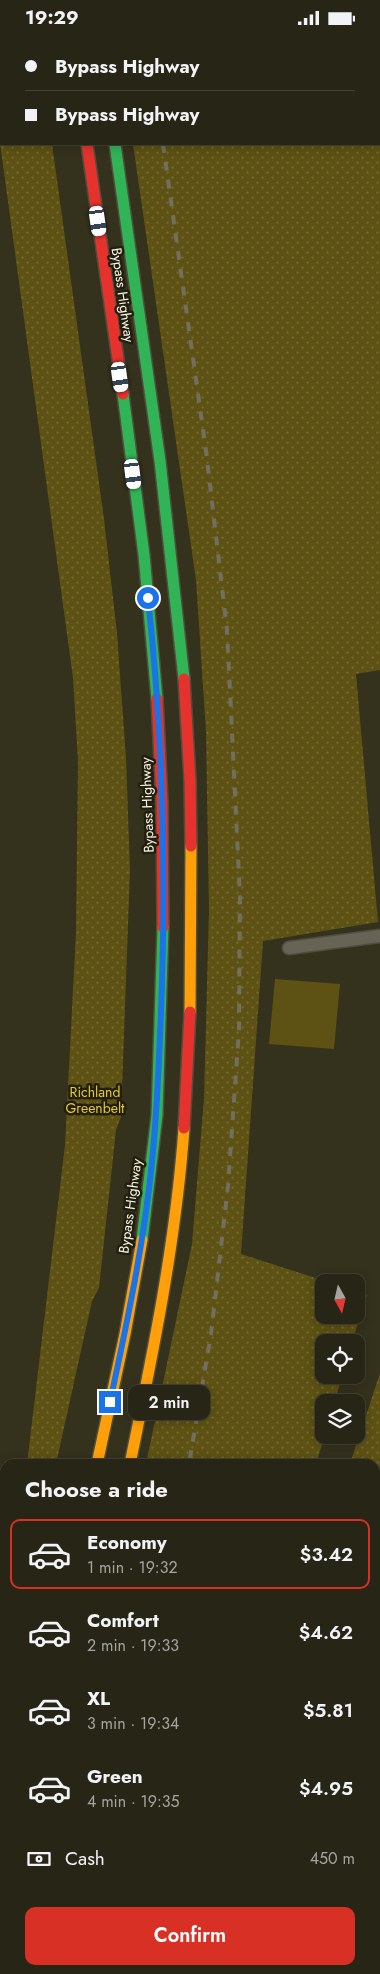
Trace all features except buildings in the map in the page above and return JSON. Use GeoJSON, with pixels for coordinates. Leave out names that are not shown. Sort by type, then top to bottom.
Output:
{"type":"FeatureCollection","features":[{"type":"Feature","properties":{"kind":"main road","name":"Bypass Highway"},"geometry":{"type":"LineString","coordinates":[[87,145],[145,567],[158,716],[164,861],[160,1060],[152,1164],[134,1283],[97,1459]]}},
{"type":"Feature","properties":{"kind":"main road","name":"Bypass Highway"},"geometry":{"type":"LineString","coordinates":[[115,145],[175,582],[190,782],[191,846],[191,994],[183,1135],[164,1287],[131,1459]]}},
{"type":"Feature","properties":{"kind":"street"},"geometry":{"type":"LineString","coordinates":[[289,948],[380,936]]}},
{"type":"Feature","properties":{"kind":"green space","name":"Richland Greenbelt"},"geometry":{"type":"Polygon","coordinates":[[[0,145],[52,145],[104,519],[117,633],[126,758],[130,870],[121,1117],[116,1130],[99,1288],[92,1301],[57,1459],[28,1459],[65,1145],[76,932],[78,761],[73,678],[0,145]]]}},
{"type":"Feature","properties":{"kind":"green space"},"geometry":{"type":"Polygon","coordinates":[[[133,145],[380,145],[380,670],[356,674],[378,922],[263,941],[241,1254],[315,1278],[315,1324],[358,1324],[355,1334],[315,1334],[315,1384],[340,1384],[337,1394],[315,1394],[315,1444],[322,1444],[318,1459],[147,1459],[192,1244],[204,1098],[209,910],[206,732],[196,580],[133,145]]]}},
{"type":"Feature","properties":{"kind":"green space"},"geometry":{"type":"Polygon","coordinates":[[[275,979],[340,984],[334,1049],[269,1044],[275,979]]]}},
{"type":"Feature","properties":{"kind":"green space"},"geometry":{"type":"Polygon","coordinates":[[[380,1373],[380,1459],[352,1459],[357,1444],[365,1444],[365,1418],[380,1373]]]}},
{"type":"Feature","properties":{"kind":"railway"},"geometry":{"type":"LineString","coordinates":[[163,145],[206,451],[227,630],[240,897],[239,1030],[228,1186],[211,1334],[190,1459]]}},
{"type":"Feature","properties":{"kind":"traffic: fast"},"geometry":{"type":"LineString","coordinates":[[115,145],[160,461],[184,679]]}},
{"type":"Feature","properties":{"kind":"traffic: fast"},"geometry":{"type":"LineString","coordinates":[[123,394],[144,555],[157,699]]}},
{"type":"Feature","properties":{"kind":"traffic: fast"},"geometry":{"type":"LineString","coordinates":[[142,1240],[157,1115],[163,927]]}},
{"type":"Feature","properties":{"kind":"traffic: slow"},"geometry":{"type":"LineString","coordinates":[[190,1012],[191,846]]}},
{"type":"Feature","properties":{"kind":"traffic: slow"},"geometry":{"type":"LineString","coordinates":[[131,1459],[155,1339],[169,1255],[184,1128]]}},
{"type":"Feature","properties":{"kind":"traffic: slow"},"geometry":{"type":"LineString","coordinates":[[98,1459],[125,1334],[142,1240]]}},
{"type":"Feature","properties":{"kind":"traffic: jam"},"geometry":{"type":"LineString","coordinates":[[87,145],[123,394]]}},
{"type":"Feature","properties":{"kind":"traffic: jam"},"geometry":{"type":"LineString","coordinates":[[184,679],[190,780],[191,846]]}},
{"type":"Feature","properties":{"kind":"traffic: jam"},"geometry":{"type":"LineString","coordinates":[[157,699],[162,801],[163,927]]}},
{"type":"Feature","properties":{"kind":"traffic: jam"},"geometry":{"type":"LineString","coordinates":[[184,1128],[190,1012]]}},
{"type":"Feature","properties":{"kind":"route"},"geometry":{"type":"LineString","coordinates":[[110,1402],[124,1337],[144,1223],[152,1164],[160,1060],[164,861],[154,660],[148,598]]}}]}
